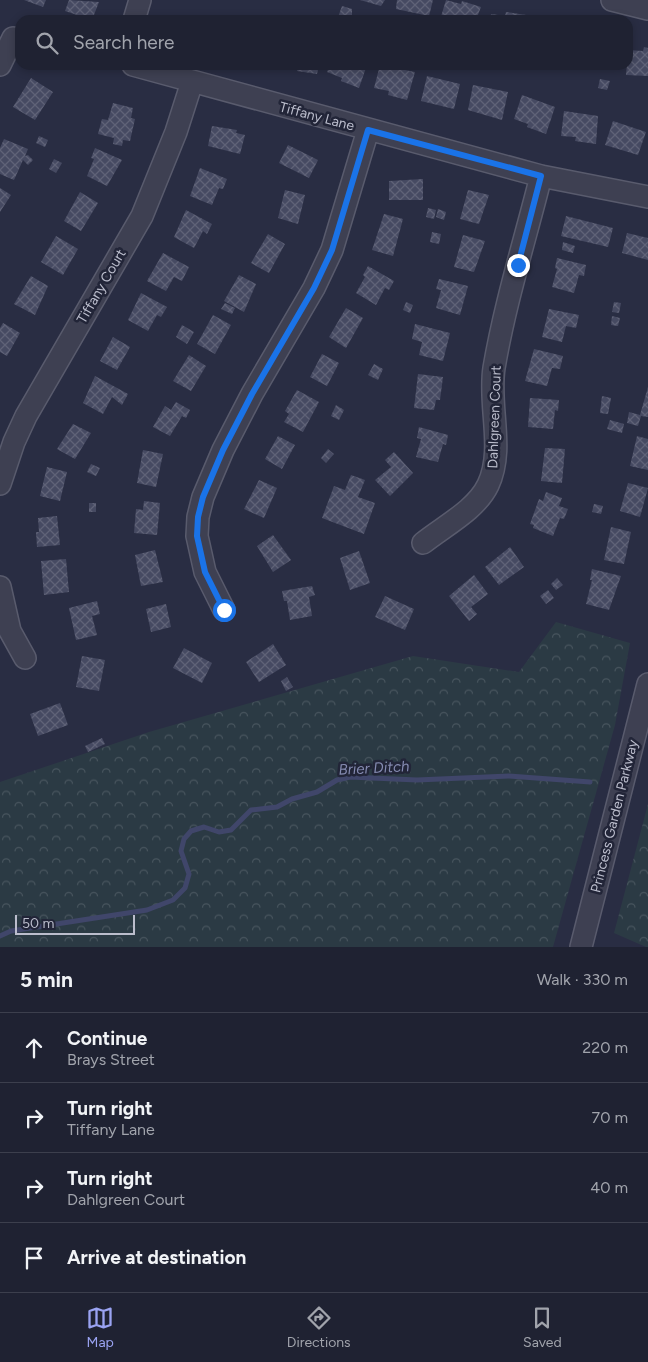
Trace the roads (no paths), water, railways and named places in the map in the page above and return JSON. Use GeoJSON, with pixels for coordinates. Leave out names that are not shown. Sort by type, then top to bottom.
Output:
{"type":"FeatureCollection","features":[{"type":"Feature","properties":{"kind":"street"},"geometry":{"type":"LineString","coordinates":[[136,15],[140,0]]}},
{"type":"Feature","properties":{"kind":"street"},"geometry":{"type":"LineString","coordinates":[[618,1],[648,10]]}},
{"type":"Feature","properties":{"kind":"street"},"geometry":{"type":"LineString","coordinates":[[0,65],[11,38]]}},
{"type":"Feature","properties":{"kind":"street","name":"Tiffany Lane"},"geometry":{"type":"LineString","coordinates":[[150,70],[541,176],[648,197]]}},
{"type":"Feature","properties":{"kind":"street","name":"Tiffany Court"},"geometry":{"type":"LineString","coordinates":[[0,484],[14,442],[26,416],[142,216],[176,132],[192,82]]}},
{"type":"Feature","properties":{"kind":"street"},"geometry":{"type":"LineString","coordinates":[[224,610],[205,572],[197,536],[198,517],[203,497],[223,450],[252,394],[314,288],[332,250],[368,130]]}},
{"type":"Feature","properties":{"kind":"street","name":"Dahlgreen Court"},"geometry":{"type":"LineString","coordinates":[[423,542],[472,505],[483,494],[489,482],[494,464],[494,371],[502,325],[541,176]]}},
{"type":"Feature","properties":{"kind":"street"},"geometry":{"type":"LineString","coordinates":[[0,587],[10,630],[25,658]]}},
{"type":"Feature","properties":{"kind":"street","name":"Princess Garden Parkway"},"geometry":{"type":"LineString","coordinates":[[581,947],[648,684]]}},
{"type":"Feature","properties":{"kind":"waterway","name":"Brier Ditch"},"geometry":{"type":"LineString","coordinates":[[0,936],[11,931],[147,910],[173,900],[185,888],[189,874],[181,851],[184,839],[191,831],[204,827],[219,832],[231,830],[251,810],[277,807],[292,799],[317,792],[337,780],[350,777],[417,780],[509,776],[590,782]]}}]}
